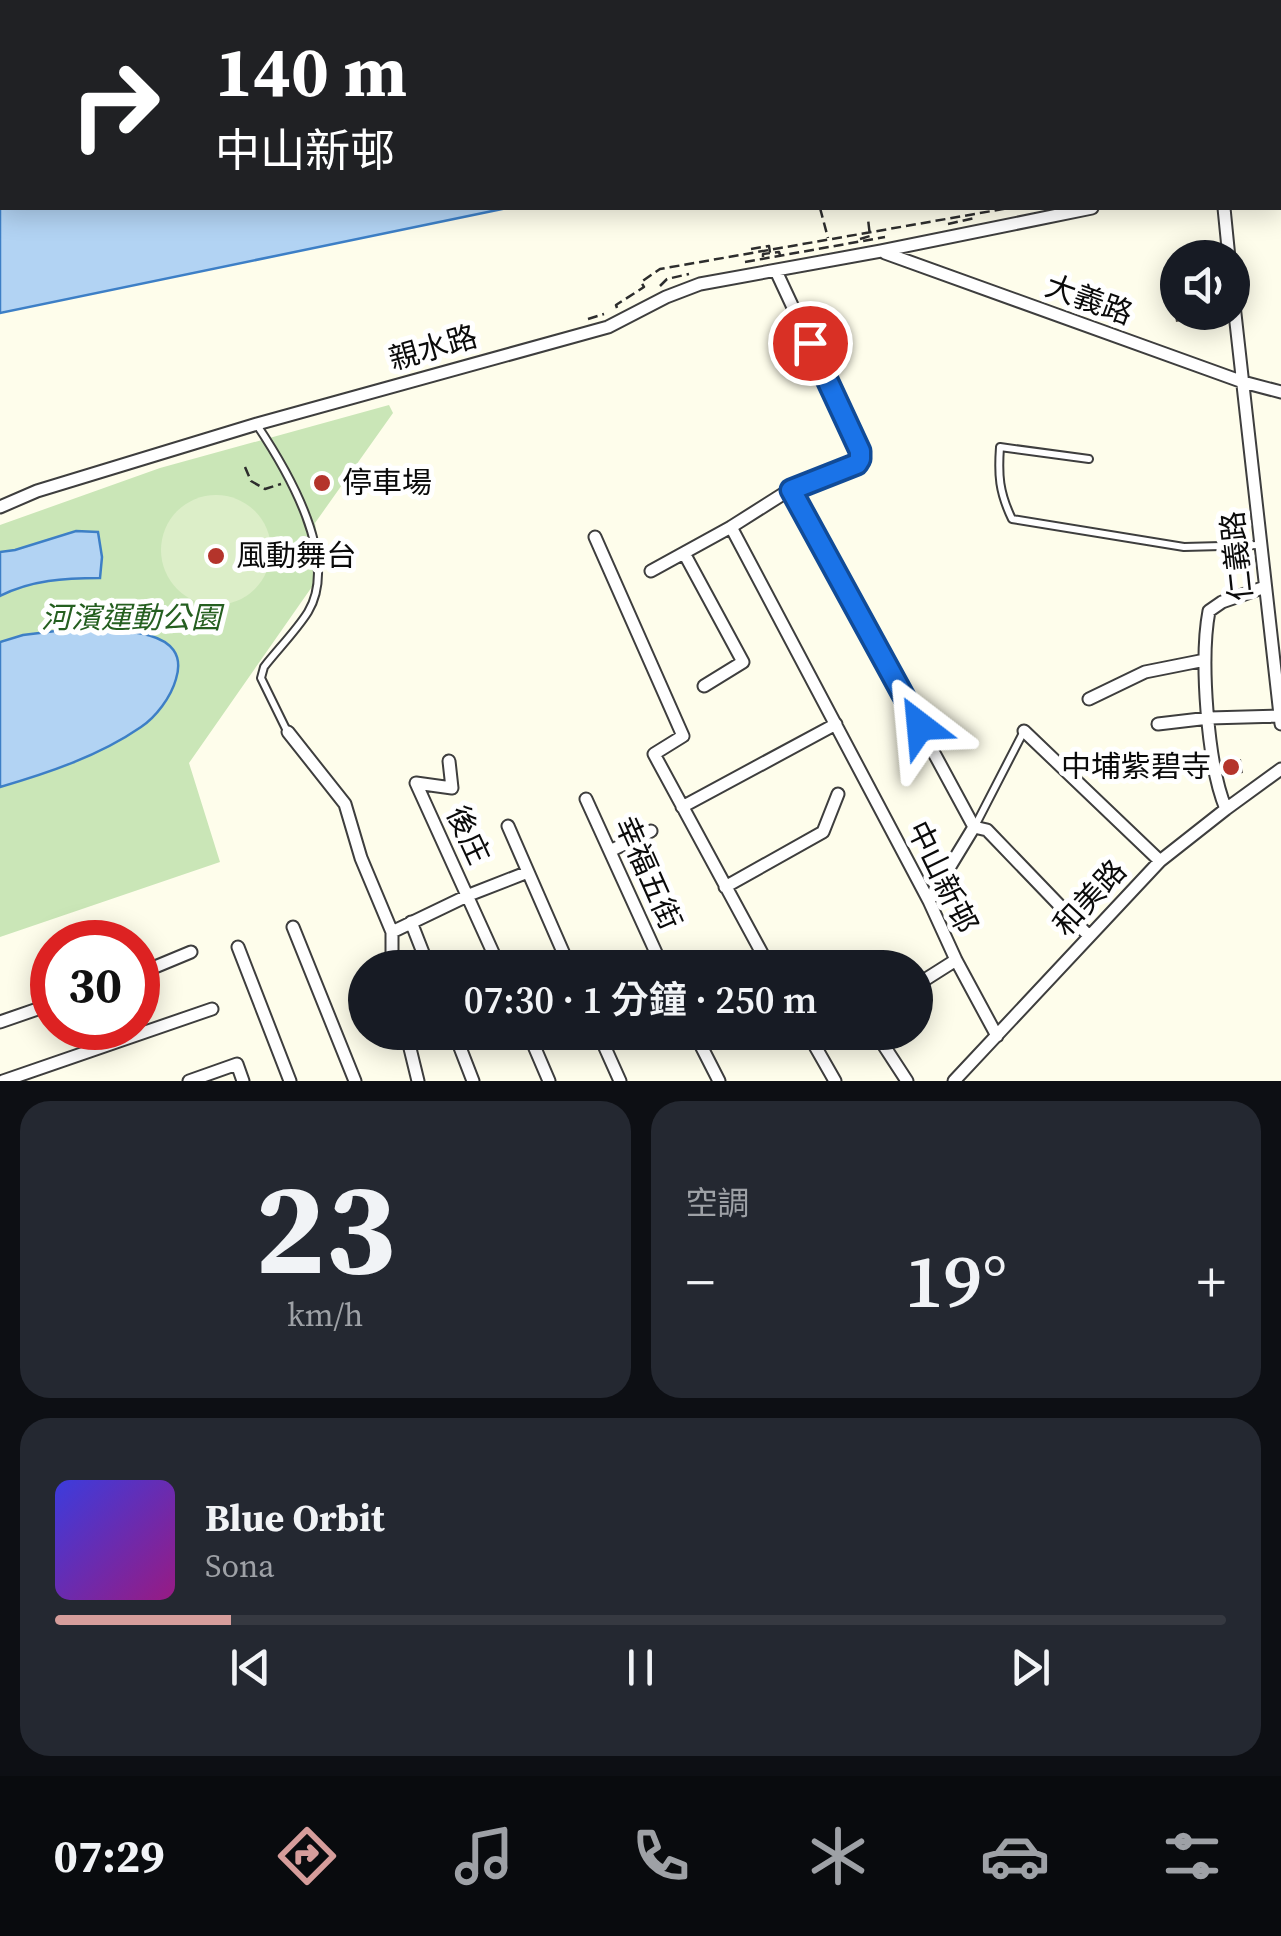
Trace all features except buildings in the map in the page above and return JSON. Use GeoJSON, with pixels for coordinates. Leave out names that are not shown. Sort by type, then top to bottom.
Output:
{"type":"FeatureCollection","features":[{"type":"Feature","properties":{"kind":"street","name":"親水路"},"geometry":{"type":"LineString","coordinates":[[0,507],[36,491],[257,424],[608,327],[700,284],[776,272],[880,245],[1081,210]]}},
{"type":"Feature","properties":{"kind":"street"},"geometry":{"type":"LineString","coordinates":[[1224,210],[1227,240]]}},
{"type":"Feature","properties":{"kind":"street","name":"大義路"},"geometry":{"type":"LineString","coordinates":[[880,245],[1242,382],[1281,392]]}},
{"type":"Feature","properties":{"kind":"street"},"geometry":{"type":"LineString","coordinates":[[651,571],[791,490],[857,464],[860,459],[860,451],[776,272]]}},
{"type":"Feature","properties":{"kind":"street","name":"仁義路"},"geometry":{"type":"LineString","coordinates":[[1237,330],[1281,724]]}},
{"type":"Feature","properties":{"kind":"street","name":"中山新邨"},"geometry":{"type":"LineString","coordinates":[[791,490],[974,827],[987,830],[1088,935]]}},
{"type":"Feature","properties":{"kind":"street","name":"中山新邨"},"geometry":{"type":"LineString","coordinates":[[731,527],[997,1036]]}},
{"type":"Feature","properties":{"kind":"street"},"geometry":{"type":"LineString","coordinates":[[596,537],[684,736],[654,754],[760,950]]}},
{"type":"Feature","properties":{"kind":"street"},"geometry":{"type":"LineString","coordinates":[[684,553],[743,662],[704,686]]}},
{"type":"Feature","properties":{"kind":"street"},"geometry":{"type":"LineString","coordinates":[[1226,808],[1217,788],[1209,718],[1205,660],[1209,610],[1266,587]]}},
{"type":"Feature","properties":{"kind":"street"},"geometry":{"type":"LineString","coordinates":[[1090,699],[1146,672],[1205,660]]}},
{"type":"Feature","properties":{"kind":"street"},"geometry":{"type":"LineString","coordinates":[[1158,724],[1280,716]]}},
{"type":"Feature","properties":{"kind":"street"},"geometry":{"type":"LineString","coordinates":[[682,807],[836,724]]}},
{"type":"Feature","properties":{"kind":"street"},"geometry":{"type":"LineString","coordinates":[[1024,730],[1160,861]]}},
{"type":"Feature","properties":{"kind":"street"},"geometry":{"type":"LineString","coordinates":[[288,732],[345,804],[360,858],[392,932],[392,950]]}},
{"type":"Feature","properties":{"kind":"street","name":"後庄"},"geometry":{"type":"LineString","coordinates":[[449,761],[452,788],[416,784],[492,950]]}},
{"type":"Feature","properties":{"kind":"street","name":"和美路"},"geometry":{"type":"LineString","coordinates":[[954,1081],[1160,861],[1281,769]]}},
{"type":"Feature","properties":{"kind":"street"},"geometry":{"type":"LineString","coordinates":[[725,886],[823,832],[838,794]]}},
{"type":"Feature","properties":{"kind":"street","name":"幸福五街"},"geometry":{"type":"LineString","coordinates":[[586,799],[655,950]]}},
{"type":"Feature","properties":{"kind":"street","name":"後庄"},"geometry":{"type":"LineString","coordinates":[[508,826],[562,950]]}},
{"type":"Feature","properties":{"kind":"street"},"geometry":{"type":"LineString","coordinates":[[929,901],[974,827]]}},
{"type":"Feature","properties":{"kind":"street"},"geometry":{"type":"LineString","coordinates":[[610,851],[652,831]]}},
{"type":"Feature","properties":{"kind":"street"},"geometry":{"type":"LineString","coordinates":[[392,932],[528,872]]}},
{"type":"Feature","properties":{"kind":"street"},"geometry":{"type":"LineString","coordinates":[[411,922],[421,950]]}},
{"type":"Feature","properties":{"kind":"street"},"geometry":{"type":"LineString","coordinates":[[293,927],[355,1081]]}},
{"type":"Feature","properties":{"kind":"street"},"geometry":{"type":"LineString","coordinates":[[238,947],[290,1081]]}},
{"type":"Feature","properties":{"kind":"street"},"geometry":{"type":"LineString","coordinates":[[160,965],[192,952]]}},
{"type":"Feature","properties":{"kind":"street"},"geometry":{"type":"LineString","coordinates":[[933,975],[956,960]]}},
{"type":"Feature","properties":{"kind":"street"},"geometry":{"type":"LineString","coordinates":[[3,1081],[212,1009]]}},
{"type":"Feature","properties":{"kind":"street"},"geometry":{"type":"LineString","coordinates":[[0,1022],[30,1012]]}},
{"type":"Feature","properties":{"kind":"street"},"geometry":{"type":"LineString","coordinates":[[410,1050],[418,1081]]}},
{"type":"Feature","properties":{"kind":"street"},"geometry":{"type":"LineString","coordinates":[[461,1050],[474,1081]]}},
{"type":"Feature","properties":{"kind":"street"},"geometry":{"type":"LineString","coordinates":[[536,1050],[550,1081]]}},
{"type":"Feature","properties":{"kind":"street"},"geometry":{"type":"LineString","coordinates":[[606,1050],[620,1081]]}},
{"type":"Feature","properties":{"kind":"street"},"geometry":{"type":"LineString","coordinates":[[703,1050],[719,1081]]}},
{"type":"Feature","properties":{"kind":"street"},"geometry":{"type":"LineString","coordinates":[[817,1050],[836,1081]]}},
{"type":"Feature","properties":{"kind":"street"},"geometry":{"type":"LineString","coordinates":[[886,1050],[906,1081]]}},
{"type":"Feature","properties":{"kind":"street"},"geometry":{"type":"LineString","coordinates":[[189,1081],[237,1064],[243,1081]]}},
{"type":"Feature","properties":{"kind":"lane"},"geometry":{"type":"LineString","coordinates":[[257,424],[305,512],[315,547],[316,591],[308,611],[264,667],[261,678],[288,732]]}},
{"type":"Feature","properties":{"kind":"lane"},"geometry":{"type":"LineString","coordinates":[[1089,459],[1000,446],[998,474],[1012,518],[1184,548],[1260,545]]}},
{"type":"Feature","properties":{"kind":"lane"},"geometry":{"type":"LineString","coordinates":[[974,827],[1024,730]]}},
{"type":"Feature","properties":{"kind":"path"},"geometry":{"type":"LineString","coordinates":[[821,210],[828,239]]}},
{"type":"Feature","properties":{"kind":"path"},"geometry":{"type":"LineString","coordinates":[[957,210],[959,219]]}},
{"type":"Feature","properties":{"kind":"path"},"geometry":{"type":"LineString","coordinates":[[618,309],[616,305],[644,287],[641,282],[660,269],[1000,210]]}},
{"type":"Feature","properties":{"kind":"path"},"geometry":{"type":"LineString","coordinates":[[948,223],[975,218]]}},
{"type":"Feature","properties":{"kind":"path"},"geometry":{"type":"LineString","coordinates":[[868,219],[870,234]]}},
{"type":"Feature","properties":{"kind":"path"},"geometry":{"type":"LineString","coordinates":[[848,243],[870,234],[878,235],[880,245]]}},
{"type":"Feature","properties":{"kind":"path"},"geometry":{"type":"LineString","coordinates":[[763,259],[763,254],[779,244]]}},
{"type":"Feature","properties":{"kind":"path"},"geometry":{"type":"LineString","coordinates":[[751,249],[779,252],[780,256]]}},
{"type":"Feature","properties":{"kind":"path"},"geometry":{"type":"LineString","coordinates":[[246,467],[250,481],[265,489],[290,482]]}},
{"type":"Feature","properties":{"kind":"green space","name":"河濱運動公園"},"geometry":{"type":"Polygon","coordinates":[[[389,405],[393,413],[315,523],[323,571],[189,763],[220,862],[50,920],[30,920],[30,927],[0,937],[0,525],[160,468],[389,405]]]}},
{"type":"Feature","properties":{"kind":"green space","name":"風動舞台"},"geometry":{"type":"Polygon","coordinates":[[[216,495],[237,500],[255,511],[266,529],[271,550],[266,571],[255,589],[237,600],[216,605],[195,600],[177,589],[166,571],[161,550],[166,529],[177,511],[195,500],[216,495]]]}},
{"type":"Feature","properties":{"kind":"water"},"geometry":{"type":"Polygon","coordinates":[[[0,210],[497,210],[0,313],[0,210]]]}},
{"type":"Feature","properties":{"kind":"water"},"geometry":{"type":"Polygon","coordinates":[[[76,531],[98,532],[100,578],[48,581],[0,596],[0,552],[76,531]]]}},
{"type":"Feature","properties":{"kind":"water"},"geometry":{"type":"Polygon","coordinates":[[[64,630],[119,631],[157,638],[171,647],[178,660],[174,686],[152,718],[108,747],[0,787],[0,642],[64,630]]]}},
{"type":"Feature","properties":{"kind":"place","name":"停車場"},"geometry":{"type":"Point","coordinates":[322,483]}},
{"type":"Feature","properties":{"kind":"place","name":"風動舞台"},"geometry":{"type":"Point","coordinates":[216,556]}},
{"type":"Feature","properties":{"kind":"place","name":"中埔紫碧寺"},"geometry":{"type":"Point","coordinates":[1231,767]}},
{"type":"Feature","properties":{"kind":"route"},"geometry":{"type":"LineString","coordinates":[[810,343],[860,451],[860,459],[857,464],[791,490],[920,726]]}}]}
